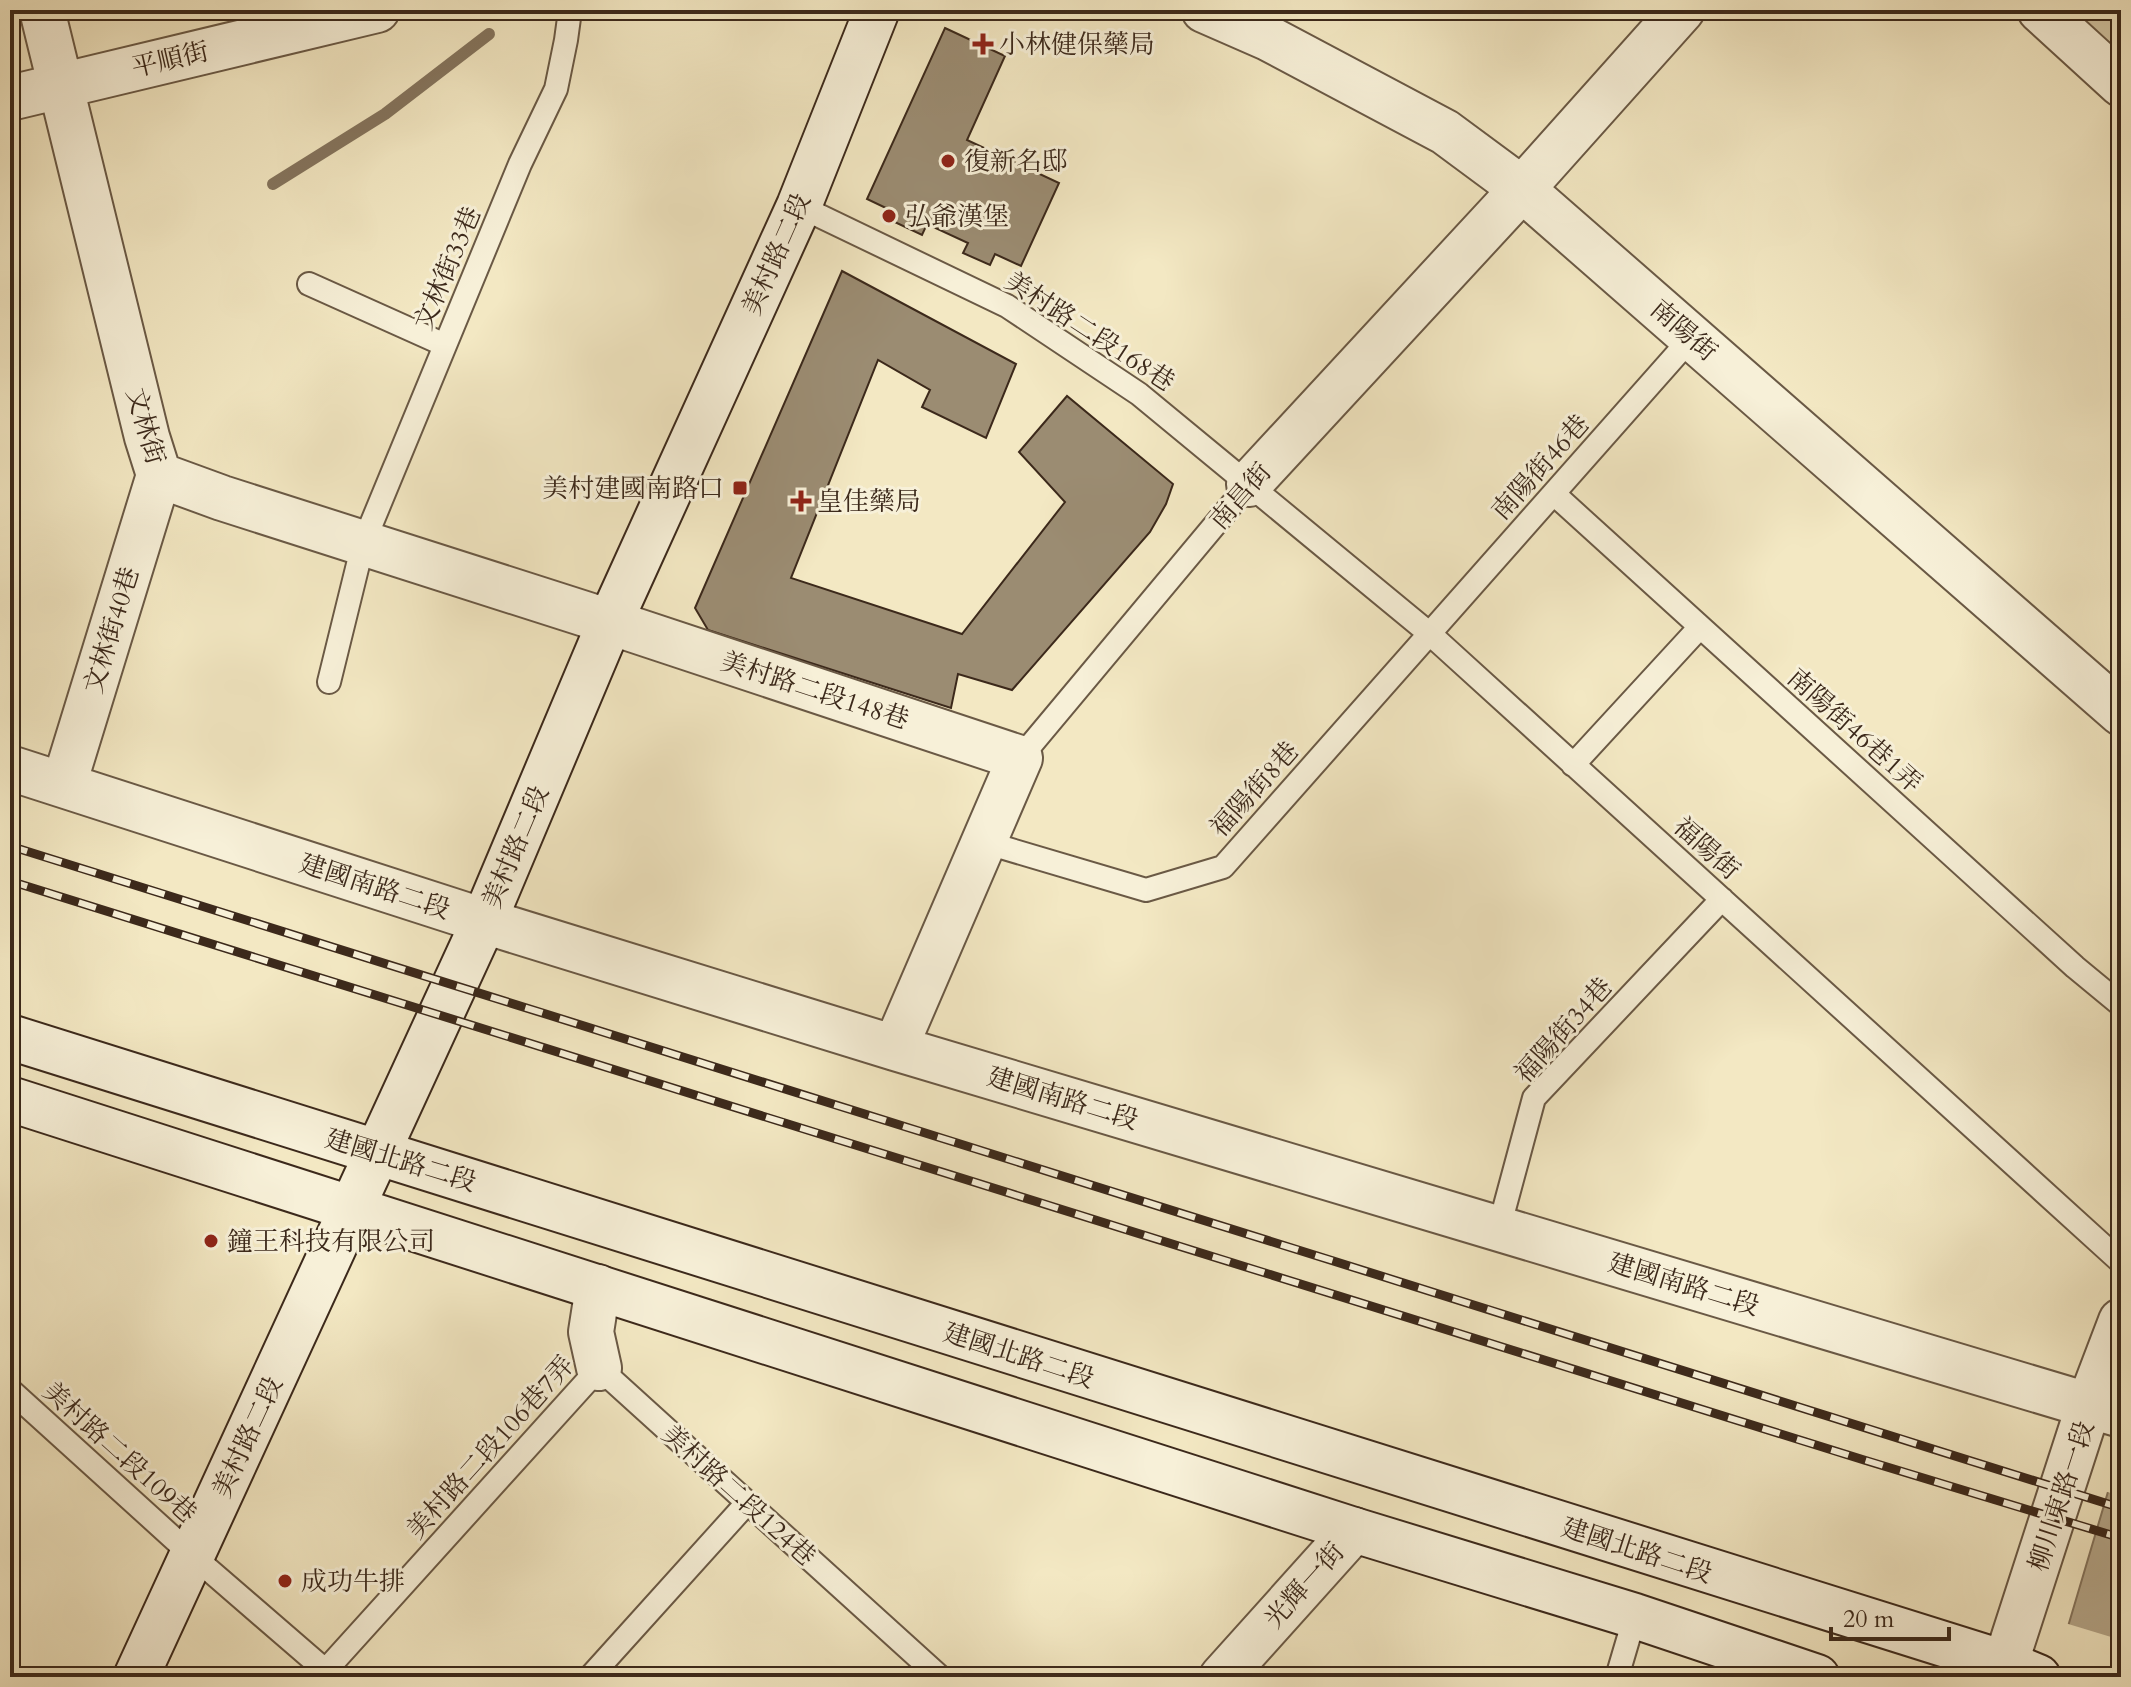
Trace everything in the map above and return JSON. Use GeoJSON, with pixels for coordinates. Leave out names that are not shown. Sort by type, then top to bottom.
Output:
{"type":"FeatureCollection","features":[{"type":"Feature","properties":{"kind":"street","name":"文林街"},"geometry":{"type":"LineString","coordinates":[[42,10],[159,475],[610,622]]}},
{"type":"Feature","properties":{"kind":"street","name":"平順街"},"geometry":{"type":"LineString","coordinates":[[10,98],[377,10]]}},
{"type":"Feature","properties":{"kind":"street","name":"美村路二段"},"geometry":{"type":"LineString","coordinates":[[136,1677],[484,921],[610,622],[799,206],[877,10]]}},
{"type":"Feature","properties":{"kind":"street","name":"南陽街"},"geometry":{"type":"LineString","coordinates":[[1204,10],[1268,38],[1445,132],[1522,189],[2121,713]]}},
{"type":"Feature","properties":{"kind":"street","name":"南昌街"},"geometry":{"type":"LineString","coordinates":[[1249,484],[1522,189],[1682,10]]}},
{"type":"Feature","properties":{"kind":"street"},"geometry":{"type":"LineString","coordinates":[[2040,10],[2121,84]]}},
{"type":"Feature","properties":{"kind":"street","name":"文林街40巷"},"geometry":{"type":"LineString","coordinates":[[64,784],[159,475]]}},
{"type":"Feature","properties":{"kind":"street","name":"美村路二段148巷"},"geometry":{"type":"LineString","coordinates":[[610,622],[1020,758]]}},
{"type":"Feature","properties":{"kind":"street","name":"南昌街"},"geometry":{"type":"LineString","coordinates":[[895,1048],[1020,758]]}},
{"type":"Feature","properties":{"kind":"street","name":"建國南路二段"},"geometry":{"type":"LineString","coordinates":[[10,768],[484,921],[895,1048],[2109,1411]]}},
{"type":"Feature","properties":{"kind":"street","name":"建國北路二段"},"geometry":{"type":"LineString","coordinates":[[10,1037],[2018,1673]]}},
{"type":"Feature","properties":{"kind":"street"},"geometry":{"type":"LineString","coordinates":[[10,1099],[1354,1530],[1635,1616],[1817,1677]]}},
{"type":"Feature","properties":{"kind":"street"},"geometry":{"type":"LineString","coordinates":[[598,1287],[591,1332],[599,1368]]}},
{"type":"Feature","properties":{"kind":"street"},"geometry":{"type":"LineString","coordinates":[[2109,1411],[2121,1321]]}},
{"type":"Feature","properties":{"kind":"street","name":"柳川東路一段"},"geometry":{"type":"LineString","coordinates":[[2018,1673],[2109,1411]]}},
{"type":"Feature","properties":{"kind":"street","name":"光輝一街"},"geometry":{"type":"LineString","coordinates":[[1222,1677],[1354,1530]]}},
{"type":"Feature","properties":{"kind":"lane","name":"文林街33巷"},"geometry":{"type":"LineString","coordinates":[[329,682],[363,544],[520,164],[556,89],[566,40],[567,10]]}},
{"type":"Feature","properties":{"kind":"lane","name":"美村路二段168巷"},"geometry":{"type":"LineString","coordinates":[[799,206],[1007,306],[1139,394],[1249,484]]}},
{"type":"Feature","properties":{"kind":"lane"},"geometry":{"type":"LineString","coordinates":[[309,284],[445,345]]}},
{"type":"Feature","properties":{"kind":"lane","name":"南陽街46巷"},"geometry":{"type":"LineString","coordinates":[[1430,634],[1692,337]]}},
{"type":"Feature","properties":{"kind":"lane","name":"福陽街"},"geometry":{"type":"LineString","coordinates":[[1249,484],[1430,634],[2121,1262]]}},
{"type":"Feature","properties":{"kind":"lane","name":"南昌街"},"geometry":{"type":"LineString","coordinates":[[1020,758],[1249,484]]}},
{"type":"Feature","properties":{"kind":"lane","name":"南陽街46巷1弄"},"geometry":{"type":"LineString","coordinates":[[1554,494],[2075,967],[2121,1005]]}},
{"type":"Feature","properties":{"kind":"lane"},"geometry":{"type":"LineString","coordinates":[[1573,765],[1700,627]]}},
{"type":"Feature","properties":{"kind":"lane","name":"福陽街8巷"},"geometry":{"type":"LineString","coordinates":[[984,842],[1146,890],[1223,867],[1430,634]]}},
{"type":"Feature","properties":{"kind":"lane","name":"福陽街34巷"},"geometry":{"type":"LineString","coordinates":[[1499,1228],[1534,1098],[1722,899]]}},
{"type":"Feature","properties":{"kind":"lane","name":"美村路二段124巷"},"geometry":{"type":"LineString","coordinates":[[599,1368],[940,1677]]}},
{"type":"Feature","properties":{"kind":"lane","name":"美村路二段106巷7弄"},"geometry":{"type":"LineString","coordinates":[[330,1674],[599,1368]]}},
{"type":"Feature","properties":{"kind":"lane","name":"美村路二段109巷"},"geometry":{"type":"LineString","coordinates":[[10,1390],[193,1556],[330,1674]]}},
{"type":"Feature","properties":{"kind":"lane"},"geometry":{"type":"LineString","coordinates":[[590,1677],[747,1503]]}},
{"type":"Feature","properties":{"kind":"lane"},"geometry":{"type":"LineString","coordinates":[[1617,1677],[1635,1616]]}},
{"type":"Feature","properties":{"kind":"shaded area"},"geometry":{"type":"Polygon","coordinates":[[[2066,10],[2121,10],[2121,61],[2066,10]]]}},
{"type":"Feature","properties":{"kind":"shaded area"},"geometry":{"type":"Polygon","coordinates":[[[2121,1448],[2121,1677],[2053,1677],[2121,1448]]]}},
{"type":"Feature","properties":{"kind":"pier"},"geometry":{"type":"Polygon","coordinates":[[[2121,1444],[2121,1496],[2104,1491],[2117,1446],[2121,1444]]]}},
{"type":"Feature","properties":{"kind":"pier"},"geometry":{"type":"Polygon","coordinates":[[[2065,1623],[2121,1640],[2121,1677],[2049,1677],[2065,1623]]]}},
{"type":"Feature","properties":{"kind":"building","name":"復新名邸"},"geometry":{"type":"Polygon","coordinates":[[[945,28],[1005,56],[967,140],[1059,183],[1021,266],[995,254],[990,265],[963,253],[968,243],[927,224],[922,235],[882,216],[886,208],[867,199],[945,28]]]}},
{"type":"Feature","properties":{"kind":"building"},"geometry":{"type":"Polygon","coordinates":[[[842,271],[1016,364],[986,438],[922,407],[930,390],[878,360],[791,578],[962,634],[1065,502],[1019,452],[1067,396],[1173,484],[1150,532],[1012,690],[958,674],[951,708],[708,630],[695,608],[842,271]]]}},
{"type":"Feature","properties":{"kind":"waterway"},"geometry":{"type":"LineString","coordinates":[[273,184],[385,114],[489,34]]}},
{"type":"Feature","properties":{"kind":"railway"},"geometry":{"type":"LineString","coordinates":[[10,846],[2121,1508]]}},
{"type":"Feature","properties":{"kind":"railway"},"geometry":{"type":"LineString","coordinates":[[10,881],[2121,1538]]}},
{"type":"Feature","properties":{"kind":"place","name":"小林健保藥局"},"geometry":{"type":"Point","coordinates":[983,44]}},
{"type":"Feature","properties":{"kind":"place","name":"復新名邸"},"geometry":{"type":"Point","coordinates":[948,161]}},
{"type":"Feature","properties":{"kind":"place","name":"弘爺漢堡"},"geometry":{"type":"Point","coordinates":[889,216]}},
{"type":"Feature","properties":{"kind":"place","name":"美村建國南路口"},"geometry":{"type":"Point","coordinates":[740,488]}},
{"type":"Feature","properties":{"kind":"place","name":"皇佳藥局"},"geometry":{"type":"Point","coordinates":[801,501]}},
{"type":"Feature","properties":{"kind":"place","name":"鐘王科技有限公司"},"geometry":{"type":"Point","coordinates":[211,1241]}},
{"type":"Feature","properties":{"kind":"place","name":"成功牛排"},"geometry":{"type":"Point","coordinates":[285,1581]}}]}
